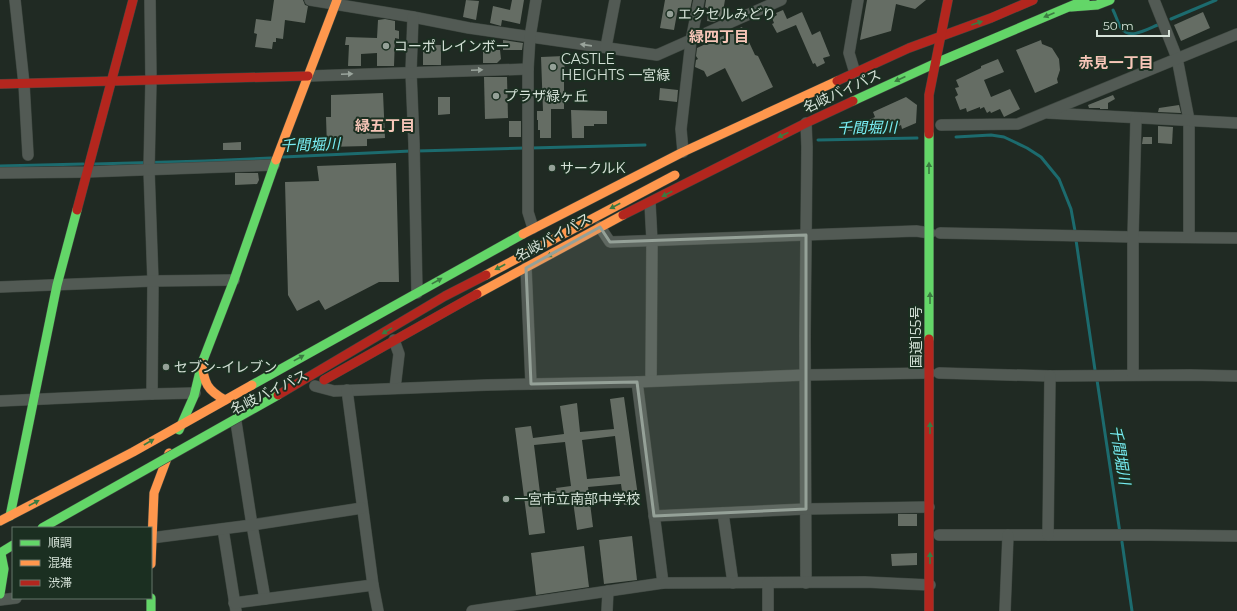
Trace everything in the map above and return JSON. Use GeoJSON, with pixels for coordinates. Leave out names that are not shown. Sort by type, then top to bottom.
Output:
{"type":"FeatureCollection","features":[{"type":"Feature","properties":{"kind":"main road"},"geometry":{"type":"LineString","coordinates":[[10,516],[57,285],[133,0]]}},
{"type":"Feature","properties":{"kind":"main road","name":"国道155号"},"geometry":{"type":"LineString","coordinates":[[929,611],[929,507],[937,373],[938,233],[929,96],[948,0]]}},
{"type":"Feature","properties":{"kind":"main road"},"geometry":{"type":"LineString","coordinates":[[991,18],[1009,0]]}},
{"type":"Feature","properties":{"kind":"main road","name":"名岐バイパス"},"geometry":{"type":"LineString","coordinates":[[0,521],[133,452],[182,423],[533,228],[683,152],[909,48],[991,18],[1033,0]]}},
{"type":"Feature","properties":{"kind":"main road","name":"名岐バイパス"},"geometry":{"type":"LineString","coordinates":[[50,527],[236,422],[306,389],[600,227],[806,123],[936,63],[1085,0]]}},
{"type":"Feature","properties":{"kind":"main road"},"geometry":{"type":"LineString","coordinates":[[1069,7],[1097,5],[1110,0]]}},
{"type":"Feature","properties":{"kind":"main road"},"geometry":{"type":"LineString","coordinates":[[152,538],[154,493],[194,393],[202,363],[234,280],[278,152],[336,2]]}},
{"type":"Feature","properties":{"kind":"main road","name":"国道155号"},"geometry":{"type":"LineString","coordinates":[[936,63],[940,83]]}},
{"type":"Feature","properties":{"kind":"main road"},"geometry":{"type":"LineString","coordinates":[[0,84],[308,76]]}},
{"type":"Feature","properties":{"kind":"main road"},"geometry":{"type":"LineString","coordinates":[[731,152],[760,146]]}},
{"type":"Feature","properties":{"kind":"main road"},"geometry":{"type":"LineString","coordinates":[[44,527],[305,380],[445,296],[678,173]]}},
{"type":"Feature","properties":{"kind":"main road"},"geometry":{"type":"LineString","coordinates":[[202,363],[204,380],[209,389],[215,395],[225,400]]}},
{"type":"Feature","properties":{"kind":"main road"},"geometry":{"type":"LineString","coordinates":[[0,594],[4,569],[0,554],[12,547]]}},
{"type":"Feature","properties":{"kind":"main road"},"geometry":{"type":"LineString","coordinates":[[151,599],[151,611]]}},
{"type":"Feature","properties":{"kind":"street"},"geometry":{"type":"LineString","coordinates":[[15,0],[24,84],[28,155]]}},
{"type":"Feature","properties":{"kind":"street"},"geometry":{"type":"LineString","coordinates":[[150,0],[151,80],[149,164],[153,281],[152,394]]}},
{"type":"Feature","properties":{"kind":"street"},"geometry":{"type":"LineString","coordinates":[[310,0],[336,2],[469,28],[657,55],[776,1]]}},
{"type":"Feature","properties":{"kind":"street"},"geometry":{"type":"LineString","coordinates":[[533,228],[528,212],[528,69],[530,37],[536,0]]}},
{"type":"Feature","properties":{"kind":"street"},"geometry":{"type":"LineString","coordinates":[[606,47],[615,0]]}},
{"type":"Feature","properties":{"kind":"street"},"geometry":{"type":"LineString","coordinates":[[683,152],[681,129],[691,40],[699,0]]}},
{"type":"Feature","properties":{"kind":"street"},"geometry":{"type":"LineString","coordinates":[[855,74],[849,53],[858,0]]}},
{"type":"Feature","properties":{"kind":"street"},"geometry":{"type":"LineString","coordinates":[[1154,0],[1178,58],[1189,120],[1189,237]]}},
{"type":"Feature","properties":{"kind":"street"},"geometry":{"type":"LineString","coordinates":[[413,17],[411,72],[417,293]]}},
{"type":"Feature","properties":{"kind":"street"},"geometry":{"type":"LineString","coordinates":[[941,125],[1018,124],[1237,34]]}},
{"type":"Feature","properties":{"kind":"street"},"geometry":{"type":"LineString","coordinates":[[308,76],[528,69]]}},
{"type":"Feature","properties":{"kind":"street"},"geometry":{"type":"LineString","coordinates":[[1044,113],[1237,123]]}},
{"type":"Feature","properties":{"kind":"street"},"geometry":{"type":"LineString","coordinates":[[1133,375],[1133,237],[1136,118]]}},
{"type":"Feature","properties":{"kind":"street"},"geometry":{"type":"LineString","coordinates":[[806,123],[806,583]]}},
{"type":"Feature","properties":{"kind":"street"},"geometry":{"type":"LineString","coordinates":[[0,173],[87,171],[149,164],[274,164]]}},
{"type":"Feature","properties":{"kind":"street"},"geometry":{"type":"LineString","coordinates":[[650,203],[652,240],[651,381]]}},
{"type":"Feature","properties":{"kind":"street"},"geometry":{"type":"LineString","coordinates":[[600,227],[610,242],[916,231],[938,233],[1237,238]]}},
{"type":"Feature","properties":{"kind":"street"},"geometry":{"type":"LineString","coordinates":[[526,268],[531,384]]}},
{"type":"Feature","properties":{"kind":"street"},"geometry":{"type":"LineString","coordinates":[[0,287],[153,281],[234,280]]}},
{"type":"Feature","properties":{"kind":"street"},"geometry":{"type":"LineString","coordinates":[[394,340],[399,354],[395,388]]}},
{"type":"Feature","properties":{"kind":"street"},"geometry":{"type":"LineString","coordinates":[[306,389],[346,390],[637,382],[805,375],[937,373],[1050,376],[1237,376]]}},
{"type":"Feature","properties":{"kind":"street"},"geometry":{"type":"LineString","coordinates":[[1048,535],[1050,376]]}},
{"type":"Feature","properties":{"kind":"street"},"geometry":{"type":"LineString","coordinates":[[637,382],[663,583]]}},
{"type":"Feature","properties":{"kind":"street"},"geometry":{"type":"LineString","coordinates":[[346,390],[373,585],[378,611]]}},
{"type":"Feature","properties":{"kind":"street"},"geometry":{"type":"LineString","coordinates":[[0,401],[194,393]]}},
{"type":"Feature","properties":{"kind":"street"},"geometry":{"type":"LineString","coordinates":[[236,422],[265,599]]}},
{"type":"Feature","properties":{"kind":"street"},"geometry":{"type":"LineString","coordinates":[[654,516],[806,509],[929,507]]}},
{"type":"Feature","properties":{"kind":"street"},"geometry":{"type":"LineString","coordinates":[[152,538],[252,525],[362,508]]}},
{"type":"Feature","properties":{"kind":"street"},"geometry":{"type":"LineString","coordinates":[[723,513],[733,583]]}},
{"type":"Feature","properties":{"kind":"street"},"geometry":{"type":"LineString","coordinates":[[223,529],[235,607],[265,599],[373,585]]}},
{"type":"Feature","properties":{"kind":"street"},"geometry":{"type":"LineString","coordinates":[[939,535],[1237,536]]}},
{"type":"Feature","properties":{"kind":"street"},"geometry":{"type":"LineString","coordinates":[[1006,611],[1008,535]]}},
{"type":"Feature","properties":{"kind":"street"},"geometry":{"type":"LineString","coordinates":[[472,611],[520,607],[608,591],[663,583],[865,582],[930,585]]}},
{"type":"Feature","properties":{"kind":"street"},"geometry":{"type":"LineString","coordinates":[[768,583],[768,611]]}},
{"type":"Feature","properties":{"kind":"street"},"geometry":{"type":"LineString","coordinates":[[608,591],[608,611]]}},
{"type":"Feature","properties":{"kind":"street"},"geometry":{"type":"LineString","coordinates":[[0,600],[12,598]]}},
{"type":"Feature","properties":{"kind":"highlighted area"},"geometry":{"type":"Polygon","coordinates":[[[600,227],[610,242],[806,235],[806,509],[654,516],[637,382],[531,384],[526,268],[600,227]]]}},
{"type":"Feature","properties":{"kind":"building"},"geometry":{"type":"Polygon","coordinates":[[[274,0],[303,0],[305,5],[308,6],[305,23],[285,20],[283,39],[276,38],[276,42],[273,42],[272,49],[255,47],[257,34],[254,33],[256,19],[271,21],[274,0]]]}},
{"type":"Feature","properties":{"kind":"building"},"geometry":{"type":"Polygon","coordinates":[[[466,0],[479,1],[476,20],[463,17],[466,0]]]}},
{"type":"Feature","properties":{"kind":"building"},"geometry":{"type":"Polygon","coordinates":[[[512,0],[524,0],[520,24],[502,20],[501,26],[490,23],[493,6],[510,10],[512,0]]]}},
{"type":"Feature","properties":{"kind":"building","name":"エクセルみどり"},"geometry":{"type":"Polygon","coordinates":[[[665,0],[692,0],[690,10],[678,8],[674,30],[660,28],[665,0]]]}},
{"type":"Feature","properties":{"kind":"building"},"geometry":{"type":"Polygon","coordinates":[[[706,0],[725,0],[722,17],[720,17],[720,19],[714,22],[707,21],[709,9],[705,7],[706,0]]]}},
{"type":"Feature","properties":{"kind":"building"},"geometry":{"type":"Polygon","coordinates":[[[867,0],[926,0],[915,9],[896,4],[891,31],[860,40],[867,0]]]}},
{"type":"Feature","properties":{"kind":"building"},"geometry":{"type":"Polygon","coordinates":[[[783,10],[787,19],[802,12],[812,35],[820,31],[830,56],[823,58],[825,63],[817,67],[815,63],[813,64],[796,25],[777,33],[772,24],[774,23],[772,18],[777,15],[776,13],[783,10]]]}},
{"type":"Feature","properties":{"kind":"building"},"geometry":{"type":"Polygon","coordinates":[[[1203,12],[1210,28],[1181,41],[1174,25],[1203,12]]]}},
{"type":"Feature","properties":{"kind":"building"},"geometry":{"type":"Polygon","coordinates":[[[385,19],[395,21],[395,30],[399,31],[399,39],[395,38],[394,66],[377,66],[377,53],[361,54],[361,66],[348,66],[349,45],[345,45],[346,37],[377,38],[378,20],[385,19]]]}},
{"type":"Feature","properties":{"kind":"building"},"geometry":{"type":"Polygon","coordinates":[[[742,27],[755,55],[758,56],[773,87],[742,102],[725,68],[707,77],[704,71],[695,67],[696,60],[698,59],[696,56],[697,48],[742,27]]]}},
{"type":"Feature","properties":{"kind":"building"},"geometry":{"type":"Polygon","coordinates":[[[503,40],[523,43],[522,50],[503,50],[503,40]]]}},
{"type":"Feature","properties":{"kind":"building"},"geometry":{"type":"Polygon","coordinates":[[[1041,40],[1042,44],[1052,48],[1059,59],[1060,70],[1057,79],[1058,83],[1035,93],[1016,50],[1041,40]]]}},
{"type":"Feature","properties":{"kind":"building"},"geometry":{"type":"Polygon","coordinates":[[[423,45],[441,45],[441,65],[423,65],[423,45]]]}},
{"type":"Feature","properties":{"kind":"building"},"geometry":{"type":"Polygon","coordinates":[[[483,50],[500,50],[501,59],[497,63],[483,63],[483,50]]]}},
{"type":"Feature","properties":{"kind":"building"},"geometry":{"type":"Polygon","coordinates":[[[564,56],[564,109],[551,109],[551,138],[540,138],[537,111],[543,111],[541,57],[564,56]]]}},
{"type":"Feature","properties":{"kind":"building"},"geometry":{"type":"Polygon","coordinates":[[[998,59],[1004,72],[984,80],[991,97],[1010,89],[1020,109],[1004,117],[1000,109],[991,113],[990,111],[987,113],[984,107],[967,112],[966,108],[960,110],[955,97],[958,95],[955,88],[959,87],[956,80],[981,68],[981,66],[998,59]]]}},
{"type":"Feature","properties":{"kind":"building","name":"プラザ緑ヶ丘"},"geometry":{"type":"Polygon","coordinates":[[[484,77],[507,77],[508,118],[485,119],[484,77]]]}},
{"type":"Feature","properties":{"kind":"building"},"geometry":{"type":"Polygon","coordinates":[[[660,88],[678,90],[677,102],[659,100],[660,88]]]}},
{"type":"Feature","properties":{"kind":"building"},"geometry":{"type":"Polygon","coordinates":[[[383,93],[385,138],[367,139],[367,146],[327,147],[326,117],[331,117],[331,95],[383,93]]]}},
{"type":"Feature","properties":{"kind":"building"},"geometry":{"type":"Polygon","coordinates":[[[1113,95],[1115,99],[1108,103],[1108,109],[1089,108],[1088,105],[1113,95]]]}},
{"type":"Feature","properties":{"kind":"building"},"geometry":{"type":"Polygon","coordinates":[[[438,97],[450,97],[450,114],[438,115],[438,97]]]}},
{"type":"Feature","properties":{"kind":"building"},"geometry":{"type":"Polygon","coordinates":[[[906,97],[917,105],[916,123],[902,129],[901,125],[891,130],[871,131],[870,128],[864,131],[846,131],[875,117],[873,112],[906,97]]]}},
{"type":"Feature","properties":{"kind":"building"},"geometry":{"type":"Polygon","coordinates":[[[1179,105],[1181,113],[1158,112],[1159,108],[1179,105]]]}},
{"type":"Feature","properties":{"kind":"building"},"geometry":{"type":"Polygon","coordinates":[[[571,110],[607,111],[607,124],[584,126],[584,138],[572,138],[571,110]]]}},
{"type":"Feature","properties":{"kind":"building"},"geometry":{"type":"Polygon","coordinates":[[[509,121],[521,121],[521,137],[509,137],[509,121]]]}},
{"type":"Feature","properties":{"kind":"building"},"geometry":{"type":"Polygon","coordinates":[[[1158,126],[1173,127],[1172,144],[1158,143],[1158,126]]]}},
{"type":"Feature","properties":{"kind":"building"},"geometry":{"type":"Polygon","coordinates":[[[1143,137],[1152,137],[1152,144],[1142,144],[1143,137]]]}},
{"type":"Feature","properties":{"kind":"building"},"geometry":{"type":"Polygon","coordinates":[[[241,142],[241,150],[223,150],[223,143],[241,142]]]}},
{"type":"Feature","properties":{"kind":"building"},"geometry":{"type":"Polygon","coordinates":[[[396,163],[399,282],[379,282],[325,310],[319,300],[297,311],[288,295],[285,182],[319,181],[317,166],[396,163]]]}},
{"type":"Feature","properties":{"kind":"building"},"geometry":{"type":"Polygon","coordinates":[[[235,173],[258,173],[259,180],[257,184],[235,185],[235,173]]]}},
{"type":"Feature","properties":{"kind":"building"},"geometry":{"type":"Polygon","coordinates":[[[624,397],[639,503],[624,505],[621,484],[588,487],[593,527],[577,530],[572,494],[557,495],[556,488],[571,486],[565,442],[534,445],[540,493],[556,491],[557,501],[541,502],[545,533],[529,535],[515,428],[531,426],[533,438],[564,434],[560,406],[577,403],[580,432],[614,429],[610,399],[624,397]],[[615,436],[582,440],[587,479],[620,476],[615,436]]]}},
{"type":"Feature","properties":{"kind":"building"},"geometry":{"type":"Polygon","coordinates":[[[898,514],[917,514],[917,526],[898,526],[898,514]]]}},
{"type":"Feature","properties":{"kind":"building"},"geometry":{"type":"Polygon","coordinates":[[[632,536],[637,580],[604,584],[599,540],[632,536]]]}},
{"type":"Feature","properties":{"kind":"building"},"geometry":{"type":"Polygon","coordinates":[[[584,546],[589,587],[536,595],[531,553],[584,546]]]}},
{"type":"Feature","properties":{"kind":"building"},"geometry":{"type":"Polygon","coordinates":[[[917,553],[917,565],[892,566],[891,554],[917,553]]]}},
{"type":"Feature","properties":{"kind":"waterway"},"geometry":{"type":"LineString","coordinates":[[1171,19],[1216,0]]}},
{"type":"Feature","properties":{"kind":"waterway"},"geometry":{"type":"LineString","coordinates":[[1113,10],[1121,28],[1125,32],[1134,34],[1160,24]]}},
{"type":"Feature","properties":{"kind":"waterway","name":"千間堀川"},"geometry":{"type":"LineString","coordinates":[[956,137],[991,135],[1004,137],[1027,148],[1041,157],[1059,179],[1071,209],[1075,231]]}},
{"type":"Feature","properties":{"kind":"waterway","name":"千間堀川"},"geometry":{"type":"LineString","coordinates":[[818,140],[917,138]]}},
{"type":"Feature","properties":{"kind":"waterway","name":"千間堀川"},"geometry":{"type":"LineString","coordinates":[[531,148],[645,145]]}},
{"type":"Feature","properties":{"kind":"waterway","name":"千間堀川"},"geometry":{"type":"LineString","coordinates":[[417,151],[525,148]]}},
{"type":"Feature","properties":{"kind":"waterway","name":"千間堀川"},"geometry":{"type":"LineString","coordinates":[[283,157],[411,151]]}},
{"type":"Feature","properties":{"kind":"waterway","name":"千間堀川"},"geometry":{"type":"LineString","coordinates":[[95,164],[271,158]]}},
{"type":"Feature","properties":{"kind":"waterway","name":"千間堀川"},"geometry":{"type":"LineString","coordinates":[[0,166],[83,164]]}},
{"type":"Feature","properties":{"kind":"waterway","name":"千間堀川"},"geometry":{"type":"LineString","coordinates":[[1076,240],[1095,370]]}},
{"type":"Feature","properties":{"kind":"waterway","name":"千間堀川"},"geometry":{"type":"LineString","coordinates":[[1097,380],[1120,533]]}},
{"type":"Feature","properties":{"kind":"waterway","name":"千間堀川"},"geometry":{"type":"LineString","coordinates":[[1122,542],[1132,611]]}},
{"type":"Feature","properties":{"kind":"traffic: fast"},"geometry":{"type":"LineString","coordinates":[[853,101],[936,63],[1085,0]]}},
{"type":"Feature","properties":{"kind":"traffic: fast"},"geometry":{"type":"LineString","coordinates":[[1071,7],[1097,5],[1110,0]]}},
{"type":"Feature","properties":{"kind":"traffic: fast"},"geometry":{"type":"LineString","coordinates":[[929,134],[929,339]]}},
{"type":"Feature","properties":{"kind":"traffic: fast"},"geometry":{"type":"LineString","coordinates":[[179,430],[194,396],[202,363],[234,280],[276,160]]}},
{"type":"Feature","properties":{"kind":"traffic: fast"},"geometry":{"type":"LineString","coordinates":[[10,516],[57,285],[77,210]]}},
{"type":"Feature","properties":{"kind":"traffic: fast"},"geometry":{"type":"LineString","coordinates":[[252,385],[523,234]]}},
{"type":"Feature","properties":{"kind":"traffic: fast"},"geometry":{"type":"LineString","coordinates":[[44,527],[278,395]]}},
{"type":"Feature","properties":{"kind":"traffic: fast"},"geometry":{"type":"LineString","coordinates":[[0,553],[12,546]]}},
{"type":"Feature","properties":{"kind":"traffic: fast"},"geometry":{"type":"LineString","coordinates":[[0,594],[4,569],[1,554]]}},
{"type":"Feature","properties":{"kind":"traffic: fast"},"geometry":{"type":"LineString","coordinates":[[151,599],[151,611]]}},
{"type":"Feature","properties":{"kind":"traffic: slow"},"geometry":{"type":"LineString","coordinates":[[276,160],[337,0]]}},
{"type":"Feature","properties":{"kind":"traffic: slow"},"geometry":{"type":"LineString","coordinates":[[523,234],[683,152],[837,81]]}},
{"type":"Feature","properties":{"kind":"traffic: slow"},"geometry":{"type":"LineString","coordinates":[[486,275],[675,175]]}},
{"type":"Feature","properties":{"kind":"traffic: slow"},"geometry":{"type":"LineString","coordinates":[[477,294],[623,215]]}},
{"type":"Feature","properties":{"kind":"traffic: slow"},"geometry":{"type":"LineString","coordinates":[[202,363],[205,381],[214,393],[225,400]]}},
{"type":"Feature","properties":{"kind":"traffic: slow"},"geometry":{"type":"LineString","coordinates":[[0,521],[133,452],[252,385]]}},
{"type":"Feature","properties":{"kind":"traffic: slow"},"geometry":{"type":"LineString","coordinates":[[152,540],[154,493],[169,453]]}},
{"type":"Feature","properties":{"kind":"traffic: jam"},"geometry":{"type":"LineString","coordinates":[[77,210],[133,0]]}},
{"type":"Feature","properties":{"kind":"traffic: jam"},"geometry":{"type":"LineString","coordinates":[[929,134],[929,95],[948,0]]}},
{"type":"Feature","properties":{"kind":"traffic: jam"},"geometry":{"type":"LineString","coordinates":[[837,81],[909,48],[991,18],[1033,0]]}},
{"type":"Feature","properties":{"kind":"traffic: jam"},"geometry":{"type":"LineString","coordinates":[[0,84],[308,76]]}},
{"type":"Feature","properties":{"kind":"traffic: jam"},"geometry":{"type":"LineString","coordinates":[[623,215],[853,101]]}},
{"type":"Feature","properties":{"kind":"traffic: jam"},"geometry":{"type":"LineString","coordinates":[[278,395],[445,296],[486,275]]}},
{"type":"Feature","properties":{"kind":"traffic: jam"},"geometry":{"type":"LineString","coordinates":[[324,380],[477,294]]}},
{"type":"Feature","properties":{"kind":"traffic: jam"},"geometry":{"type":"LineString","coordinates":[[929,339],[929,611]]}},
{"type":"Feature","properties":{"kind":"place","name":"エクセルみどり"},"geometry":{"type":"Point","coordinates":[670,14]}},
{"type":"Feature","properties":{"kind":"place","name":"コーポ レインボー"},"geometry":{"type":"Point","coordinates":[386,46]}},
{"type":"Feature","properties":{"kind":"place","name":"CASTLE HEIGHTS 一宮緑"},"geometry":{"type":"Point","coordinates":[553,67]}},
{"type":"Feature","properties":{"kind":"place","name":"プラザ緑ヶ丘"},"geometry":{"type":"Point","coordinates":[496,96]}},
{"type":"Feature","properties":{"kind":"place","name":"サークルK"},"geometry":{"type":"Point","coordinates":[552,168]}},
{"type":"Feature","properties":{"kind":"place","name":"セブン-イレブン"},"geometry":{"type":"Point","coordinates":[166,367]}},
{"type":"Feature","properties":{"kind":"place","name":"一宮市立南部中学校"},"geometry":{"type":"Point","coordinates":[506,499]}},
{"type":"Feature","properties":{"kind":"district","name":"緑四丁目"},"geometry":{"type":"Point","coordinates":[719,37]}},
{"type":"Feature","properties":{"kind":"district","name":"赤見一丁目"},"geometry":{"type":"Point","coordinates":[1116,63]}},
{"type":"Feature","properties":{"kind":"district","name":"緑五丁目"},"geometry":{"type":"Point","coordinates":[385,126]}}]}
